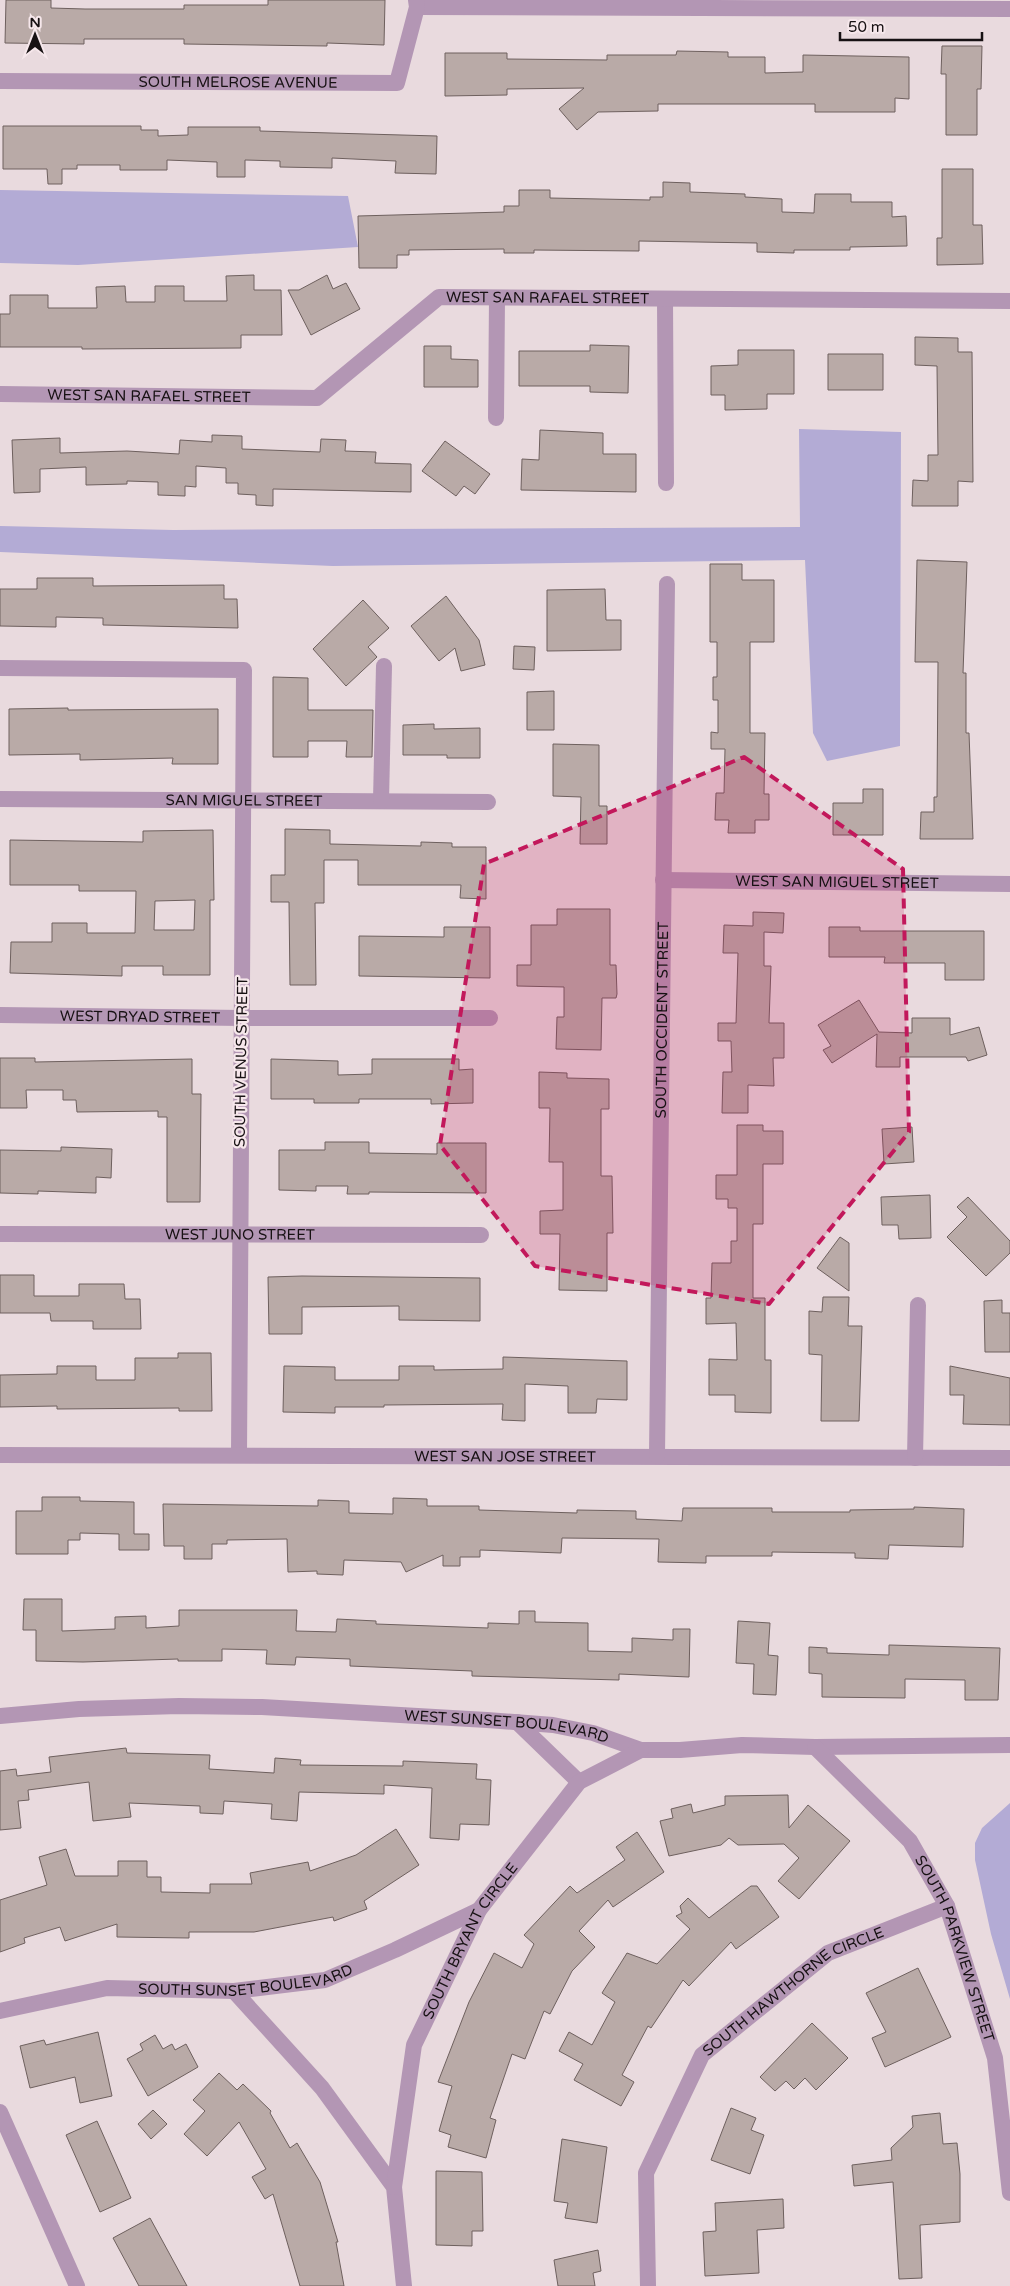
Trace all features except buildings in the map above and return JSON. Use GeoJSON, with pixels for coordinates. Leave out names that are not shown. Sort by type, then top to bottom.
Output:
{"type":"FeatureCollection","features":[{"type":"Feature","properties":{"kind":"street"},"geometry":{"type":"LineString","coordinates":[[416,4],[671,4],[1010,9]]}},
{"type":"Feature","properties":{"kind":"street","name":"SOUTH MELROSE AVENUE"},"geometry":{"type":"LineString","coordinates":[[0,82],[397,83],[416,4]]}},
{"type":"Feature","properties":{"kind":"street","name":"WEST SAN RAFAEL STREET"},"geometry":{"type":"LineString","coordinates":[[0,394],[317,398],[439,297],[1010,302]]}},
{"type":"Feature","properties":{"kind":"street"},"geometry":{"type":"LineString","coordinates":[[496,418],[497,298]]}},
{"type":"Feature","properties":{"kind":"street"},"geometry":{"type":"LineString","coordinates":[[665,299],[666,483]]}},
{"type":"Feature","properties":{"kind":"street","name":"SOUTH OCCIDENT STREET"},"geometry":{"type":"LineString","coordinates":[[657,1456],[667,584]]}},
{"type":"Feature","properties":{"kind":"street"},"geometry":{"type":"LineString","coordinates":[[381,801],[384,666]]}},
{"type":"Feature","properties":{"kind":"street","name":"SOUTH VENUS STREET"},"geometry":{"type":"LineString","coordinates":[[0,668],[244,670],[239,1455]]}},
{"type":"Feature","properties":{"kind":"street","name":"SAN MIGUEL STREET"},"geometry":{"type":"LineString","coordinates":[[0,799],[488,802]]}},
{"type":"Feature","properties":{"kind":"street","name":"WEST SAN MIGUEL STREET"},"geometry":{"type":"LineString","coordinates":[[663,880],[1010,884]]}},
{"type":"Feature","properties":{"kind":"street","name":"WEST DRYAD STREET"},"geometry":{"type":"LineString","coordinates":[[0,1015],[242,1018],[490,1018]]}},
{"type":"Feature","properties":{"kind":"street","name":"WEST JUNO STREET"},"geometry":{"type":"LineString","coordinates":[[0,1234],[481,1235]]}},
{"type":"Feature","properties":{"kind":"street"},"geometry":{"type":"LineString","coordinates":[[915,1458],[918,1305]]}},
{"type":"Feature","properties":{"kind":"street","name":"WEST SAN JOSE STREET"},"geometry":{"type":"LineString","coordinates":[[0,1455],[1010,1458]]}},
{"type":"Feature","properties":{"kind":"street","name":"WEST SUNSET BOULEVARD"},"geometry":{"type":"LineString","coordinates":[[0,1716],[89,1709],[179,1706],[262,1707],[517,1722],[553,1726],[593,1733],[641,1750],[680,1750],[742,1746],[1010,1745]]}},
{"type":"Feature","properties":{"kind":"street"},"geometry":{"type":"LineString","coordinates":[[517,1722],[579,1782]]}},
{"type":"Feature","properties":{"kind":"street","name":"SOUTH PARKVIEW STREET"},"geometry":{"type":"LineString","coordinates":[[815,1747],[910,1840],[947,1906],[1003,2058],[1010,2192]]}},
{"type":"Feature","properties":{"kind":"street","name":"SOUTH BRYANT CIRCLE"},"geometry":{"type":"LineString","coordinates":[[404,2286],[394,2187],[414,2044],[479,1910],[579,1782],[641,1750]]}},
{"type":"Feature","properties":{"kind":"street","name":"SOUTH HAWTHORNE CIRCLE"},"geometry":{"type":"LineString","coordinates":[[648,2286],[646,2173],[702,2055],[828,1953],[947,1906]]}},
{"type":"Feature","properties":{"kind":"street","name":"SOUTH SUNSET BOULEVARD"},"geometry":{"type":"LineString","coordinates":[[0,2011],[107,1988],[234,1991],[325,1980],[395,1950],[479,1910]]}},
{"type":"Feature","properties":{"kind":"street"},"geometry":{"type":"LineString","coordinates":[[234,1991],[322,2088],[394,2187]]}},
{"type":"Feature","properties":{"kind":"street"},"geometry":{"type":"LineString","coordinates":[[0,2112],[77,2286]]}},
{"type":"Feature","properties":{"kind":"highlighted area"},"geometry":{"type":"Polygon","coordinates":[[[744,757],[903,869],[909,1132],[769,1304],[535,1266],[440,1145],[484,864],[744,757]]]}},
{"type":"Feature","properties":{"kind":"shaded area"},"geometry":{"type":"Polygon","coordinates":[[[0,190],[348,196],[358,247],[78,265],[0,263],[0,190]]]}},
{"type":"Feature","properties":{"kind":"shaded area"},"geometry":{"type":"Polygon","coordinates":[[[799,429],[901,432],[900,746],[827,761],[813,733],[805,560],[333,566],[0,552],[0,526],[173,530],[800,527],[799,429]]]}},
{"type":"Feature","properties":{"kind":"shaded area"},"geometry":{"type":"Polygon","coordinates":[[[1010,1803],[1010,1999],[991,1934],[975,1860],[975,1843],[982,1828],[1010,1803]]]}}]}
